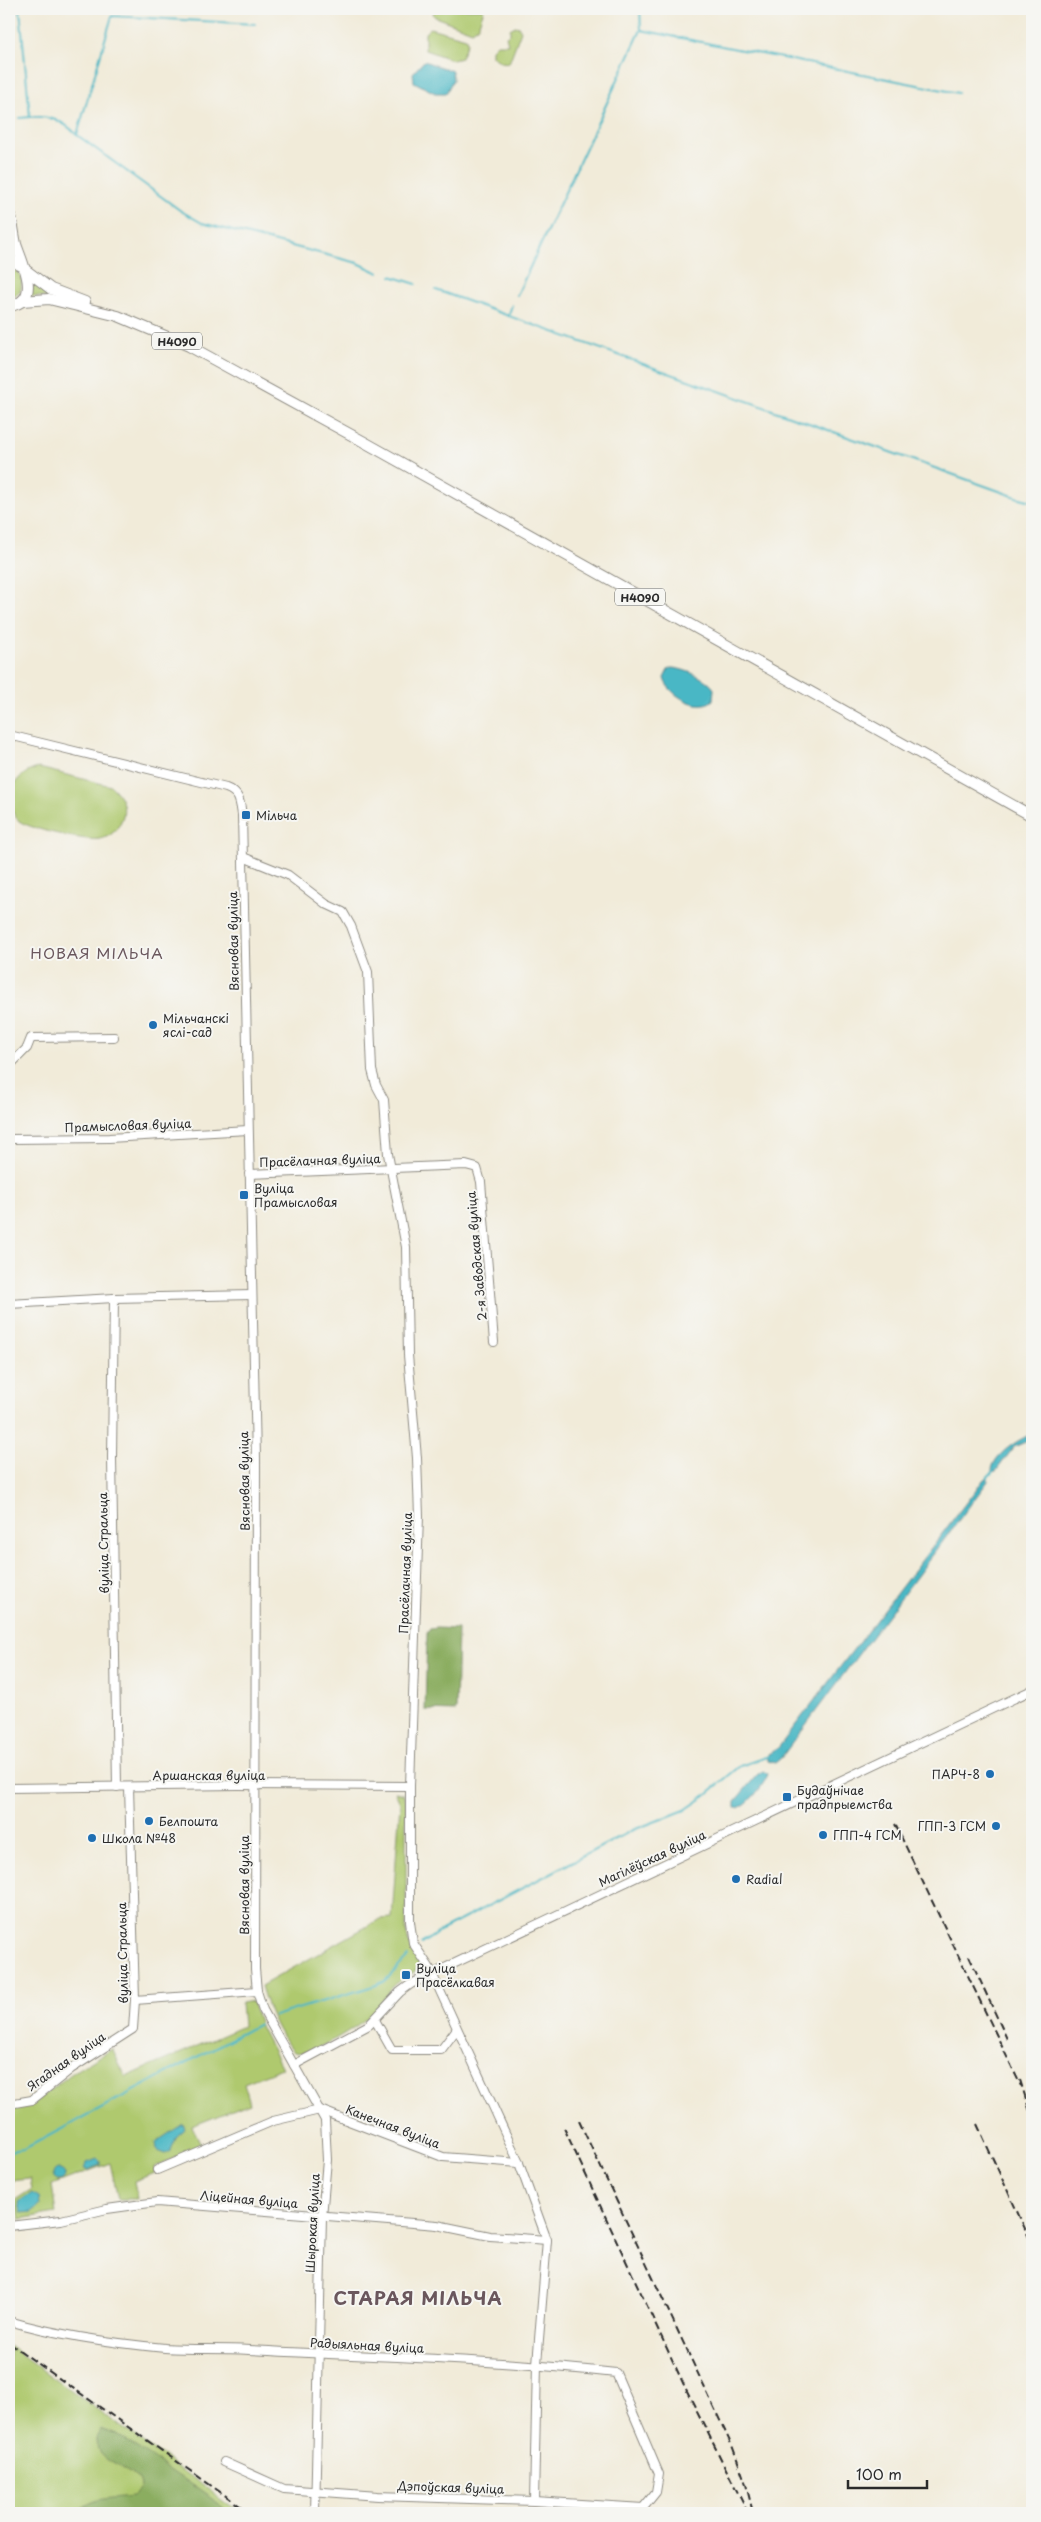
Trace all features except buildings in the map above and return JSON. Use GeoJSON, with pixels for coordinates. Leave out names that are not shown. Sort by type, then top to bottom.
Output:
{"type":"FeatureCollection","features":[{"type":"Feature","properties":{"kind":"main road"},"geometry":{"type":"LineString","coordinates":[[10,221],[24,268]]}},
{"type":"Feature","properties":{"kind":"main road","name":"Н4090"},"geometry":{"type":"LineString","coordinates":[[9,260],[24,268],[51,289],[103,312]]}},
{"type":"Feature","properties":{"kind":"main road","name":"Н4090"},"geometry":{"type":"LineString","coordinates":[[14,306],[28,291],[29,280],[24,268]]}},
{"type":"Feature","properties":{"kind":"main road","name":"Н4090"},"geometry":{"type":"LineString","coordinates":[[14,306],[49,299],[118,316],[189,346],[1032,816]]}},
{"type":"Feature","properties":{"kind":"street"},"geometry":{"type":"LineString","coordinates":[[9,182],[10,221]]}},
{"type":"Feature","properties":{"kind":"street","name":"Вясновая вуліца"},"geometry":{"type":"LineString","coordinates":[[9,736],[226,788],[237,794],[242,815],[256,1459],[255,1969],[257,1991],[267,2018],[320,2110]]}},
{"type":"Feature","properties":{"kind":"street","name":"Прасёлачная вуліца"},"geometry":{"type":"LineString","coordinates":[[242,857],[288,875],[326,904],[343,912],[351,926],[368,972],[372,1070],[376,1085],[384,1100],[388,1154],[406,1247],[408,1355],[418,1478],[419,1516],[410,1786],[411,1932],[418,1952],[432,1974],[518,2163],[547,2240]]}},
{"type":"Feature","properties":{"kind":"street"},"geometry":{"type":"LineString","coordinates":[[9,1066],[26,1048],[31,1038],[114,1037]]}},
{"type":"Feature","properties":{"kind":"street","name":"Прамысловая вуліца"},"geometry":{"type":"LineString","coordinates":[[9,1138],[109,1138],[248,1130]]}},
{"type":"Feature","properties":{"kind":"street","name":"2-я Заводская вуліца"},"geometry":{"type":"LineString","coordinates":[[392,1169],[466,1165],[477,1168],[481,1182],[494,1342]]}},
{"type":"Feature","properties":{"kind":"street","name":"Прасёлачная вуліца"},"geometry":{"type":"LineString","coordinates":[[249,1174],[312,1170],[392,1169]]}},
{"type":"Feature","properties":{"kind":"street"},"geometry":{"type":"LineString","coordinates":[[9,1304],[114,1298],[252,1295]]}},
{"type":"Feature","properties":{"kind":"street","name":"вуліца Стральца"},"geometry":{"type":"LineString","coordinates":[[114,1298],[112,1457],[117,1787]]}},
{"type":"Feature","properties":{"kind":"street","name":"Магілёўская вуліца"},"geometry":{"type":"LineString","coordinates":[[294,2065],[338,2044],[375,2020],[400,1992],[432,1974],[1032,1690]]}},
{"type":"Feature","properties":{"kind":"street","name":"Аршанская вуліца"},"geometry":{"type":"LineString","coordinates":[[9,1788],[410,1786]]}},
{"type":"Feature","properties":{"kind":"street","name":"вуліца Стральца"},"geometry":{"type":"LineString","coordinates":[[129,1787],[135,2000],[133,2029]]}},
{"type":"Feature","properties":{"kind":"street"},"geometry":{"type":"LineString","coordinates":[[135,2000],[257,1991]]}},
{"type":"Feature","properties":{"kind":"street"},"geometry":{"type":"LineString","coordinates":[[375,2020],[392,2050],[441,2050],[456,2030]]}},
{"type":"Feature","properties":{"kind":"street","name":"Ягадная вуліца"},"geometry":{"type":"LineString","coordinates":[[9,2104],[32,2100],[71,2069],[133,2029]]}},
{"type":"Feature","properties":{"kind":"street"},"geometry":{"type":"LineString","coordinates":[[157,2170],[274,2121],[320,2110]]}},
{"type":"Feature","properties":{"kind":"street","name":"Канечная вуліца"},"geometry":{"type":"LineString","coordinates":[[320,2110],[442,2157],[518,2163]]}},
{"type":"Feature","properties":{"kind":"street","name":"Шырокая вуліца"},"geometry":{"type":"LineString","coordinates":[[315,2513],[322,2217],[327,2138],[325,2120],[320,2110]]}},
{"type":"Feature","properties":{"kind":"street","name":"Ліцейная вуліца"},"geometry":{"type":"LineString","coordinates":[[9,2226],[61,2220],[107,2209],[158,2202],[437,2225],[490,2236],[547,2240]]}},
{"type":"Feature","properties":{"kind":"street"},"geometry":{"type":"LineString","coordinates":[[534,2501],[537,2364],[547,2240]]}},
{"type":"Feature","properties":{"kind":"street","name":"Радыяльная вуліца"},"geometry":{"type":"LineString","coordinates":[[9,2321],[81,2339],[165,2348],[247,2350],[318,2355],[537,2364],[616,2372],[659,2474]]}},
{"type":"Feature","properties":{"kind":"street","name":"Дэпоўская вуліца"},"geometry":{"type":"LineString","coordinates":[[224,2462],[284,2489],[378,2496],[534,2501],[643,2508],[656,2492],[659,2474]]}},
{"type":"Feature","properties":{"kind":"green space"},"geometry":{"type":"Polygon","coordinates":[[[435,9],[484,9],[478,27],[472,31],[435,17],[433,14],[435,9]]]}},
{"type":"Feature","properties":{"kind":"green space"},"geometry":{"type":"Polygon","coordinates":[[[515,26],[519,27],[521,31],[509,63],[501,62],[492,56],[492,49],[497,44],[508,44],[506,36],[510,34],[510,29],[515,26]]]}},
{"type":"Feature","properties":{"kind":"green space"},"geometry":{"type":"Polygon","coordinates":[[[430,28],[466,38],[467,43],[461,58],[453,60],[425,50],[425,33],[430,28]]]}},
{"type":"Feature","properties":{"kind":"green space"},"geometry":{"type":"Polygon","coordinates":[[[9,266],[19,273],[22,284],[20,292],[9,300],[9,266]]]}},
{"type":"Feature","properties":{"kind":"green space"},"geometry":{"type":"Polygon","coordinates":[[[33,281],[69,299],[31,296],[33,281]]]}},
{"type":"Feature","properties":{"kind":"green space"},"geometry":{"type":"Polygon","coordinates":[[[39,768],[111,786],[120,797],[124,809],[122,819],[116,829],[108,836],[100,839],[83,839],[46,831],[19,821],[10,805],[12,789],[22,776],[39,768]]]}},
{"type":"Feature","properties":{"kind":"green space"},"geometry":{"type":"Polygon","coordinates":[[[430,1629],[458,1629],[456,1711],[425,1710],[427,1633],[430,1629]]]}},
{"type":"Feature","properties":{"kind":"green space"},"geometry":{"type":"Polygon","coordinates":[[[395,1792],[403,1794],[406,1800],[406,1931],[409,1944],[419,1961],[419,1967],[393,1986],[373,2013],[357,2025],[323,2045],[301,2053],[294,2052],[283,2038],[274,2021],[261,1986],[380,1919],[392,1918],[400,1803],[395,1792]]]}},
{"type":"Feature","properties":{"kind":"green space"},"geometry":{"type":"Polygon","coordinates":[[[252,2001],[261,2028],[282,2068],[244,2083],[250,2103],[192,2126],[202,2146],[154,2167],[155,2173],[134,2181],[137,2199],[118,2199],[110,2163],[52,2185],[56,2213],[20,2219],[15,2200],[32,2189],[30,2179],[9,2181],[9,2108],[33,2103],[71,2074],[112,2049],[126,2077],[243,2026],[241,2003],[252,2001]]]}},
{"type":"Feature","properties":{"kind":"green space"},"geometry":{"type":"Polygon","coordinates":[[[9,2346],[241,2513],[9,2513],[9,2346]]]}},
{"type":"Feature","properties":{"kind":"green space"},"geometry":{"type":"Polygon","coordinates":[[[102,2430],[115,2433],[221,2505],[227,2513],[75,2513],[96,2501],[133,2496],[141,2488],[139,2481],[134,2475],[110,2462],[98,2449],[96,2439],[102,2430]]]}},
{"type":"Feature","properties":{"kind":"water"},"geometry":{"type":"Polygon","coordinates":[[[424,61],[452,71],[453,80],[446,93],[435,93],[414,82],[413,73],[424,61]]]}},
{"type":"Feature","properties":{"kind":"water"},"geometry":{"type":"Polygon","coordinates":[[[671,668],[688,672],[706,681],[714,689],[713,700],[700,704],[692,703],[677,695],[666,684],[664,678],[671,668]]]}},
{"type":"Feature","properties":{"kind":"water"},"geometry":{"type":"Polygon","coordinates":[[[1032,1434],[1032,1439],[1014,1447],[996,1471],[992,1472],[996,1460],[1001,1454],[1013,1444],[1032,1434]]]}},
{"type":"Feature","properties":{"kind":"water"},"geometry":{"type":"Polygon","coordinates":[[[988,1478],[988,1481],[781,1758],[775,1763],[768,1761],[768,1754],[778,1748],[984,1479],[988,1478]]]}},
{"type":"Feature","properties":{"kind":"water"},"geometry":{"type":"Polygon","coordinates":[[[763,1771],[768,1774],[759,1790],[744,1805],[735,1808],[735,1801],[757,1775],[763,1771]]]}},
{"type":"Feature","properties":{"kind":"water"},"geometry":{"type":"Polygon","coordinates":[[[183,2124],[185,2129],[177,2136],[170,2152],[165,2154],[157,2151],[156,2142],[183,2124]]]}},
{"type":"Feature","properties":{"kind":"water"},"geometry":{"type":"Polygon","coordinates":[[[97,2159],[100,2161],[100,2165],[88,2170],[85,2169],[87,2163],[97,2159]]]}},
{"type":"Feature","properties":{"kind":"water"},"geometry":{"type":"Polygon","coordinates":[[[57,2169],[61,2169],[65,2175],[61,2181],[57,2181],[53,2177],[53,2173],[57,2169]]]}},
{"type":"Feature","properties":{"kind":"water"},"geometry":{"type":"Polygon","coordinates":[[[32,2193],[39,2197],[40,2205],[32,2212],[21,2213],[19,2202],[32,2193]]]}},
{"type":"Feature","properties":{"kind":"waterway"},"geometry":{"type":"LineString","coordinates":[[20,9],[30,117],[50,118],[61,122],[181,211],[202,223],[358,263],[379,273]]}},
{"type":"Feature","properties":{"kind":"waterway"},"geometry":{"type":"LineString","coordinates":[[517,295],[641,30],[640,9]]}},
{"type":"Feature","properties":{"kind":"waterway"},"geometry":{"type":"LineString","coordinates":[[77,135],[112,16],[255,24]]}},
{"type":"Feature","properties":{"kind":"waterway"},"geometry":{"type":"LineString","coordinates":[[641,30],[958,93]]}},
{"type":"Feature","properties":{"kind":"waterway"},"geometry":{"type":"LineString","coordinates":[[20,118],[30,117]]}},
{"type":"Feature","properties":{"kind":"waterway"},"geometry":{"type":"LineString","coordinates":[[391,276],[416,284]]}},
{"type":"Feature","properties":{"kind":"waterway"},"geometry":{"type":"LineString","coordinates":[[436,290],[1016,497],[1032,501]]}},
{"type":"Feature","properties":{"kind":"waterway"},"geometry":{"type":"LineString","coordinates":[[509,314],[512,305]]}},
{"type":"Feature","properties":{"kind":"waterway"},"geometry":{"type":"LineString","coordinates":[[987,1478],[994,1470]]}},
{"type":"Feature","properties":{"kind":"waterway"},"geometry":{"type":"LineString","coordinates":[[421,1944],[442,1930],[633,1830],[685,1810],[740,1766],[769,1756]]}},
{"type":"Feature","properties":{"kind":"waterway"},"geometry":{"type":"LineString","coordinates":[[274,2016],[377,1985],[385,1981],[408,1957]]}},
{"type":"Feature","properties":{"kind":"waterway"},"geometry":{"type":"LineString","coordinates":[[9,2151],[24,2149],[259,2024]]}},
{"type":"Feature","properties":{"kind":"railway"},"geometry":{"type":"LineString","coordinates":[[895,1824],[1021,2086]]}},
{"type":"Feature","properties":{"kind":"railway"},"geometry":{"type":"LineString","coordinates":[[969,1956],[1007,2039]]}},
{"type":"Feature","properties":{"kind":"railway"},"geometry":{"type":"LineString","coordinates":[[1020,2080],[1032,2118]]}},
{"type":"Feature","properties":{"kind":"railway"},"geometry":{"type":"LineString","coordinates":[[579,2121],[733,2448],[746,2484],[753,2513]]}},
{"type":"Feature","properties":{"kind":"railway"},"geometry":{"type":"LineString","coordinates":[[977,2124],[1032,2244]]}},
{"type":"Feature","properties":{"kind":"railway"},"geometry":{"type":"LineString","coordinates":[[564,2128],[684,2385],[748,2513]]}},
{"type":"Feature","properties":{"kind":"railway"},"geometry":{"type":"LineString","coordinates":[[9,2343],[250,2513]]}},
{"type":"Feature","properties":{"kind":"place","name":"Мільча"},"geometry":{"type":"Point","coordinates":[246,815]}},
{"type":"Feature","properties":{"kind":"place","name":"Мільчанскі яслі-сад"},"geometry":{"type":"Point","coordinates":[153,1025]}},
{"type":"Feature","properties":{"kind":"place","name":"Вуліца Прамысловая"},"geometry":{"type":"Point","coordinates":[244,1195]}},
{"type":"Feature","properties":{"kind":"place","name":"ПАРЧ-8"},"geometry":{"type":"Point","coordinates":[990,1774]}},
{"type":"Feature","properties":{"kind":"place","name":"Будаўнічае прадпрыемства"},"geometry":{"type":"Point","coordinates":[787,1797]}},
{"type":"Feature","properties":{"kind":"place","name":"Белпошта"},"geometry":{"type":"Point","coordinates":[149,1821]}},
{"type":"Feature","properties":{"kind":"place","name":"ГПП-3 ГСМ"},"geometry":{"type":"Point","coordinates":[996,1826]}},
{"type":"Feature","properties":{"kind":"place","name":"ГПП-4 ГСМ"},"geometry":{"type":"Point","coordinates":[823,1835]}},
{"type":"Feature","properties":{"kind":"place","name":"Школа №48"},"geometry":{"type":"Point","coordinates":[92,1838]}},
{"type":"Feature","properties":{"kind":"place","name":"Radial"},"geometry":{"type":"Point","coordinates":[736,1879]}},
{"type":"Feature","properties":{"kind":"place","name":"Вуліца Прасёлкавая"},"geometry":{"type":"Point","coordinates":[406,1975]}},
{"type":"Feature","properties":{"kind":"district","name":"НОВАЯ МІЛЬЧА"},"geometry":{"type":"Point","coordinates":[97,952]}},
{"type":"Feature","properties":{"kind":"district","name":"СТАРАЯ МІЛЬЧА"},"geometry":{"type":"Point","coordinates":[418,2297]}}]}
